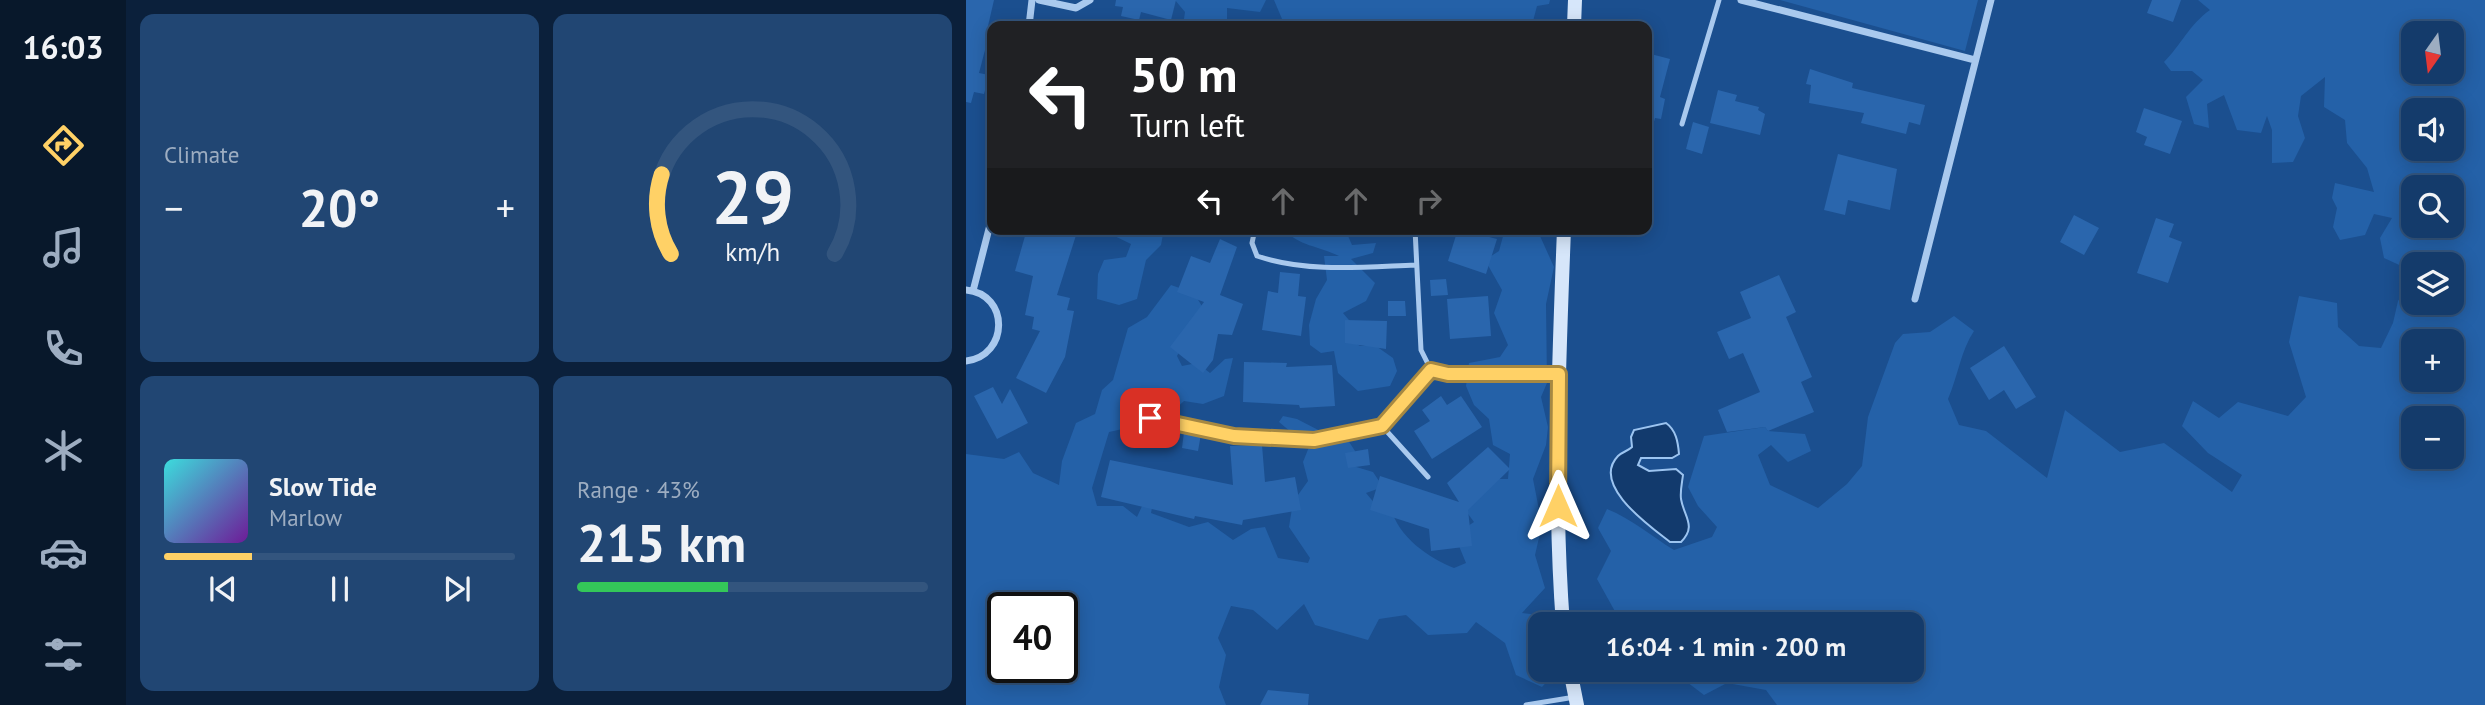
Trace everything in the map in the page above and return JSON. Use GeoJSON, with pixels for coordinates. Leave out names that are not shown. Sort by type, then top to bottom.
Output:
{"type":"FeatureCollection","features":[{"type":"Feature","properties":{"kind":"street"},"geometry":{"type":"LineString","coordinates":[[1030,21],[1032,0]]}},
{"type":"Feature","properties":{"kind":"street"},"geometry":{"type":"LineString","coordinates":[[1039,0],[1076,8],[1090,0]]}},
{"type":"Feature","properties":{"kind":"street"},"geometry":{"type":"LineString","coordinates":[[1574,21],[1575,0]]}},
{"type":"Feature","properties":{"kind":"street"},"geometry":{"type":"LineString","coordinates":[[1741,0],[1975,60]]}},
{"type":"Feature","properties":{"kind":"street"},"geometry":{"type":"LineString","coordinates":[[1915,299],[1991,0]]}},
{"type":"Feature","properties":{"kind":"street"},"geometry":{"type":"LineString","coordinates":[[966,361],[984,355],[993,347],[1000,325],[992,303],[969,290],[987,233]]}},
{"type":"Feature","properties":{"kind":"street"},"geometry":{"type":"LineString","coordinates":[[1562,612],[1558,558],[1559,374],[1564,235]]}},
{"type":"Feature","properties":{"kind":"street"},"geometry":{"type":"LineString","coordinates":[[1572,682],[1576,701]]}},
{"type":"Feature","properties":{"kind":"lane"},"geometry":{"type":"LineString","coordinates":[[1682,124],[1718,0]]}},
{"type":"Feature","properties":{"kind":"lane"},"geometry":{"type":"LineString","coordinates":[[1254,235],[1252,243],[1257,256],[1268,259],[1326,267],[1415,265]]}},
{"type":"Feature","properties":{"kind":"lane"},"geometry":{"type":"LineString","coordinates":[[1415,235],[1421,350],[1431,370]]}},
{"type":"Feature","properties":{"kind":"lane"},"geometry":{"type":"LineString","coordinates":[[1431,370],[1448,374],[1559,374]]}},
{"type":"Feature","properties":{"kind":"lane"},"geometry":{"type":"LineString","coordinates":[[1150,418],[1234,436],[1314,440],[1382,426],[1431,370]]}},
{"type":"Feature","properties":{"kind":"lane"},"geometry":{"type":"LineString","coordinates":[[1382,426],[1428,477]]}},
{"type":"Feature","properties":{"kind":"lane"},"geometry":{"type":"LineString","coordinates":[[1526,705],[1576,701]]}},
{"type":"Feature","properties":{"kind":"shaded area"},"geometry":{"type":"Polygon","coordinates":[[[1175,0],[1266,0],[1260,12],[1227,8],[1227,21],[1184,21],[1185,12],[1175,0]]]}},
{"type":"Feature","properties":{"kind":"shaded area"},"geometry":{"type":"Polygon","coordinates":[[[1274,0],[1550,0],[1549,4],[1537,6],[1533,21],[1283,21],[1274,0]]]}},
{"type":"Feature","properties":{"kind":"shaded area"},"geometry":{"type":"Polygon","coordinates":[[[1780,0],[1978,0],[1965,51],[1780,0]]]}},
{"type":"Feature","properties":{"kind":"shaded area"},"geometry":{"type":"Polygon","coordinates":[[[2198,0],[2485,0],[2485,705],[1777,705],[1766,690],[1727,683],[1704,695],[1687,682],[1924,682],[1924,612],[1615,612],[1597,579],[1611,551],[1598,528],[1607,509],[1674,550],[1712,537],[1717,527],[1698,506],[1688,487],[1704,436],[1765,427],[1768,431],[1805,434],[1811,451],[1788,462],[1771,445],[1758,455],[1770,485],[1818,508],[1847,484],[1862,466],[1868,417],[1895,343],[1903,334],[1930,332],[1954,316],[1974,331],[1966,346],[1948,399],[1959,425],[1986,431],[2047,478],[2065,410],[2120,452],[2164,443],[2232,492],[2242,475],[2208,453],[2182,426],[2193,401],[2219,418],[2238,402],[2288,416],[2306,397],[2289,342],[2299,296],[2337,303],[2338,327],[2359,346],[2381,348],[2393,323],[2401,296],[2401,315],[2464,315],[2464,252],[2401,252],[2401,266],[2384,258],[2380,238],[2392,218],[2374,214],[2365,235],[2340,240],[2333,227],[2337,208],[2332,198],[2335,183],[2374,192],[2367,168],[2347,143],[2345,120],[2324,107],[2325,77],[2301,96],[2298,116],[2305,138],[2293,162],[2272,163],[2272,130],[2267,116],[2261,133],[2237,130],[2224,95],[2207,104],[2209,128],[2194,124],[2186,97],[2203,80],[2192,71],[2171,71],[2164,62],[2196,22],[2210,10],[2198,0]]]}},
{"type":"Feature","properties":{"kind":"shaded area"},"geometry":{"type":"Polygon","coordinates":[[[1112,235],[1163,235],[1161,245],[1146,260],[1137,299],[1119,305],[1097,299],[1098,274],[1104,260],[1126,257],[1131,244],[1112,235]]]}},
{"type":"Feature","properties":{"kind":"shaded area"},"geometry":{"type":"Polygon","coordinates":[[[1290,235],[1348,235],[1352,245],[1376,243],[1373,253],[1351,259],[1375,283],[1366,301],[1343,313],[1359,332],[1354,342],[1360,346],[1376,346],[1393,358],[1397,371],[1390,386],[1358,391],[1338,373],[1334,351],[1321,353],[1310,345],[1309,325],[1316,299],[1327,280],[1324,256],[1339,256],[1290,235]]]}},
{"type":"Feature","properties":{"kind":"shaded area"},"geometry":{"type":"Polygon","coordinates":[[[1503,235],[1540,235],[1554,267],[1546,304],[1547,383],[1541,397],[1548,427],[1546,445],[1533,479],[1542,525],[1535,555],[1545,588],[1522,613],[1528,614],[1528,681],[1516,675],[1505,643],[1476,622],[1467,633],[1428,635],[1406,615],[1379,619],[1368,640],[1315,625],[1304,604],[1277,630],[1253,610],[1231,606],[1218,638],[1226,655],[1219,687],[1226,705],[966,705],[966,454],[1004,459],[1019,452],[1033,473],[1059,485],[1062,461],[1076,423],[1095,414],[1102,390],[1113,380],[1128,328],[1147,317],[1171,285],[1194,293],[1203,308],[1177,356],[1182,366],[1197,363],[1210,373],[1225,359],[1233,358],[1224,396],[1203,404],[1184,401],[1172,412],[1141,406],[1127,428],[1109,432],[1092,488],[1097,506],[1123,506],[1137,517],[1149,491],[1155,493],[1151,513],[1189,527],[1208,522],[1233,540],[1251,529],[1265,527],[1278,558],[1308,563],[1310,558],[1289,527],[1293,502],[1308,481],[1303,462],[1309,447],[1279,422],[1283,416],[1297,419],[1326,434],[1342,431],[1355,451],[1353,466],[1373,472],[1383,487],[1366,493],[1376,505],[1391,508],[1400,528],[1416,545],[1454,568],[1466,563],[1459,546],[1459,532],[1474,522],[1460,503],[1488,479],[1508,479],[1510,454],[1493,445],[1489,419],[1474,405],[1466,386],[1469,363],[1500,357],[1508,345],[1494,313],[1502,290],[1485,260],[1499,251],[1503,235]]]}},
{"type":"Feature","properties":{"kind":"shaded area"},"geometry":{"type":"Polygon","coordinates":[[[1666,423],[1674,433],[1679,454],[1672,458],[1641,458],[1638,465],[1649,471],[1676,469],[1683,475],[1681,499],[1689,526],[1681,542],[1670,542],[1638,516],[1617,492],[1612,480],[1611,467],[1618,456],[1632,447],[1631,437],[1634,430],[1666,423]]]}},
{"type":"Feature","properties":{"kind":"shaded area"},"geometry":{"type":"Polygon","coordinates":[[[1531,682],[1547,682],[1542,687],[1531,682]]]}},
{"type":"Feature","properties":{"kind":"building"},"geometry":{"type":"Polygon","coordinates":[[[966,0],[994,0],[987,21],[987,42],[979,73],[987,75],[984,94],[974,92],[971,103],[966,102],[966,0]]]}},
{"type":"Feature","properties":{"kind":"building"},"geometry":{"type":"Polygon","coordinates":[[[1116,0],[1176,0],[1171,20],[1141,12],[1139,20],[1121,16],[1123,7],[1115,6],[1116,0]]]}},
{"type":"Feature","properties":{"kind":"building"},"geometry":{"type":"Polygon","coordinates":[[[2152,0],[2181,0],[2173,22],[2147,13],[2152,0]]]}},
{"type":"Feature","properties":{"kind":"building"},"geometry":{"type":"Polygon","coordinates":[[[1652,54],[1670,59],[1660,97],[1665,99],[1661,119],[1655,118],[1652,129],[1652,54]]]}},
{"type":"Feature","properties":{"kind":"building"},"geometry":{"type":"Polygon","coordinates":[[[1810,69],[1853,83],[1852,88],[1925,105],[1920,125],[1909,122],[1906,134],[1861,123],[1864,113],[1809,103],[1811,85],[1806,84],[1810,69]]]}},
{"type":"Feature","properties":{"kind":"building"},"geometry":{"type":"Polygon","coordinates":[[[1718,90],[1737,95],[1735,101],[1759,107],[1758,110],[1765,114],[1760,135],[1710,123],[1718,90]]]}},
{"type":"Feature","properties":{"kind":"building"},"geometry":{"type":"Polygon","coordinates":[[[2144,108],[2182,121],[2170,154],[2144,145],[2147,137],[2136,132],[2144,108]]]}},
{"type":"Feature","properties":{"kind":"building"},"geometry":{"type":"Polygon","coordinates":[[[1693,122],[1709,127],[1702,154],[1686,149],[1693,122]]]}},
{"type":"Feature","properties":{"kind":"building"},"geometry":{"type":"Polygon","coordinates":[[[1838,154],[1897,169],[1890,210],[1848,200],[1845,215],[1824,210],[1838,154]]]}},
{"type":"Feature","properties":{"kind":"building"},"geometry":{"type":"Polygon","coordinates":[[[2074,215],[2099,228],[2084,255],[2060,242],[2074,215]]]}},
{"type":"Feature","properties":{"kind":"building"},"geometry":{"type":"Polygon","coordinates":[[[2156,218],[2174,224],[2169,237],[2182,242],[2168,283],[2137,273],[2156,218]]]}},
{"type":"Feature","properties":{"kind":"building"},"geometry":{"type":"Polygon","coordinates":[[[1025,235],[1076,235],[1057,295],[1070,298],[1067,310],[1074,311],[1065,357],[1046,393],[1016,378],[1040,331],[1032,329],[1034,317],[1025,315],[1033,276],[1015,271],[1025,235]]]}},
{"type":"Feature","properties":{"kind":"building"},"geometry":{"type":"Polygon","coordinates":[[[1456,235],[1481,235],[1497,239],[1486,274],[1448,261],[1456,235]]]}},
{"type":"Feature","properties":{"kind":"building"},"geometry":{"type":"Polygon","coordinates":[[[1220,239],[1237,247],[1220,295],[1243,304],[1232,335],[1218,334],[1213,360],[1203,373],[1170,347],[1204,302],[1177,292],[1191,256],[1210,263],[1220,239]]]}},
{"type":"Feature","properties":{"kind":"building"},"geometry":{"type":"Polygon","coordinates":[[[1280,272],[1300,274],[1298,296],[1306,297],[1301,336],[1262,330],[1268,291],[1278,293],[1280,272]]]}},
{"type":"Feature","properties":{"kind":"building"},"geometry":{"type":"Polygon","coordinates":[[[1779,275],[1796,312],[1786,317],[1812,377],[1801,382],[1814,412],[1768,431],[1765,427],[1727,432],[1718,410],[1760,392],[1743,353],[1729,359],[1717,332],[1751,318],[1740,292],[1779,275]]]}},
{"type":"Feature","properties":{"kind":"building"},"geometry":{"type":"Polygon","coordinates":[[[1446,279],[1448,295],[1431,296],[1430,280],[1446,279]]]}},
{"type":"Feature","properties":{"kind":"building"},"geometry":{"type":"Polygon","coordinates":[[[1488,296],[1491,336],[1450,339],[1447,299],[1488,296]]]}},
{"type":"Feature","properties":{"kind":"building"},"geometry":{"type":"Polygon","coordinates":[[[1388,301],[1405,301],[1406,316],[1388,316],[1388,301]]]}},
{"type":"Feature","properties":{"kind":"building"},"geometry":{"type":"Polygon","coordinates":[[[1345,320],[1387,321],[1386,349],[1345,343],[1345,320]]]}},
{"type":"Feature","properties":{"kind":"building"},"geometry":{"type":"Polygon","coordinates":[[[2004,346],[2036,397],[2016,409],[2004,390],[1989,400],[1970,368],[2004,346]]]}},
{"type":"Feature","properties":{"kind":"building"},"geometry":{"type":"Polygon","coordinates":[[[1244,362],[1287,363],[1286,367],[1332,365],[1335,406],[1300,408],[1299,405],[1243,402],[1244,362]]]}},
{"type":"Feature","properties":{"kind":"building"},"geometry":{"type":"Polygon","coordinates":[[[993,387],[1002,404],[1010,389],[1028,423],[997,439],[974,396],[993,387]]]}},
{"type":"Feature","properties":{"kind":"building"},"geometry":{"type":"Polygon","coordinates":[[[1441,396],[1447,405],[1461,396],[1482,427],[1432,459],[1414,431],[1430,421],[1422,410],[1441,396]]]}},
{"type":"Feature","properties":{"kind":"building"},"geometry":{"type":"Polygon","coordinates":[[[1184,432],[1201,434],[1198,451],[1182,448],[1184,432]]]}},
{"type":"Feature","properties":{"kind":"building"},"geometry":{"type":"Polygon","coordinates":[[[1262,445],[1265,482],[1295,477],[1301,510],[1243,520],[1242,525],[1195,516],[1194,519],[1101,497],[1110,460],[1233,485],[1230,446],[1262,445]]]}},
{"type":"Feature","properties":{"kind":"building"},"geometry":{"type":"Polygon","coordinates":[[[1488,447],[1510,469],[1468,510],[1472,546],[1431,551],[1429,529],[1370,510],[1380,476],[1459,502],[1447,483],[1488,447]]]}},
{"type":"Feature","properties":{"kind":"building"},"geometry":{"type":"Polygon","coordinates":[[[1368,449],[1370,465],[1348,468],[1345,453],[1368,449]]]}},
{"type":"Feature","properties":{"kind":"building"},"geometry":{"type":"Polygon","coordinates":[[[1268,690],[1309,694],[1308,705],[1260,705],[1268,690]]]}},
{"type":"Feature","properties":{"kind":"route"},"geometry":{"type":"LineString","coordinates":[[1150,418],[1234,436],[1314,440],[1382,426],[1431,370],[1448,374],[1559,374],[1558,506]]}}]}
